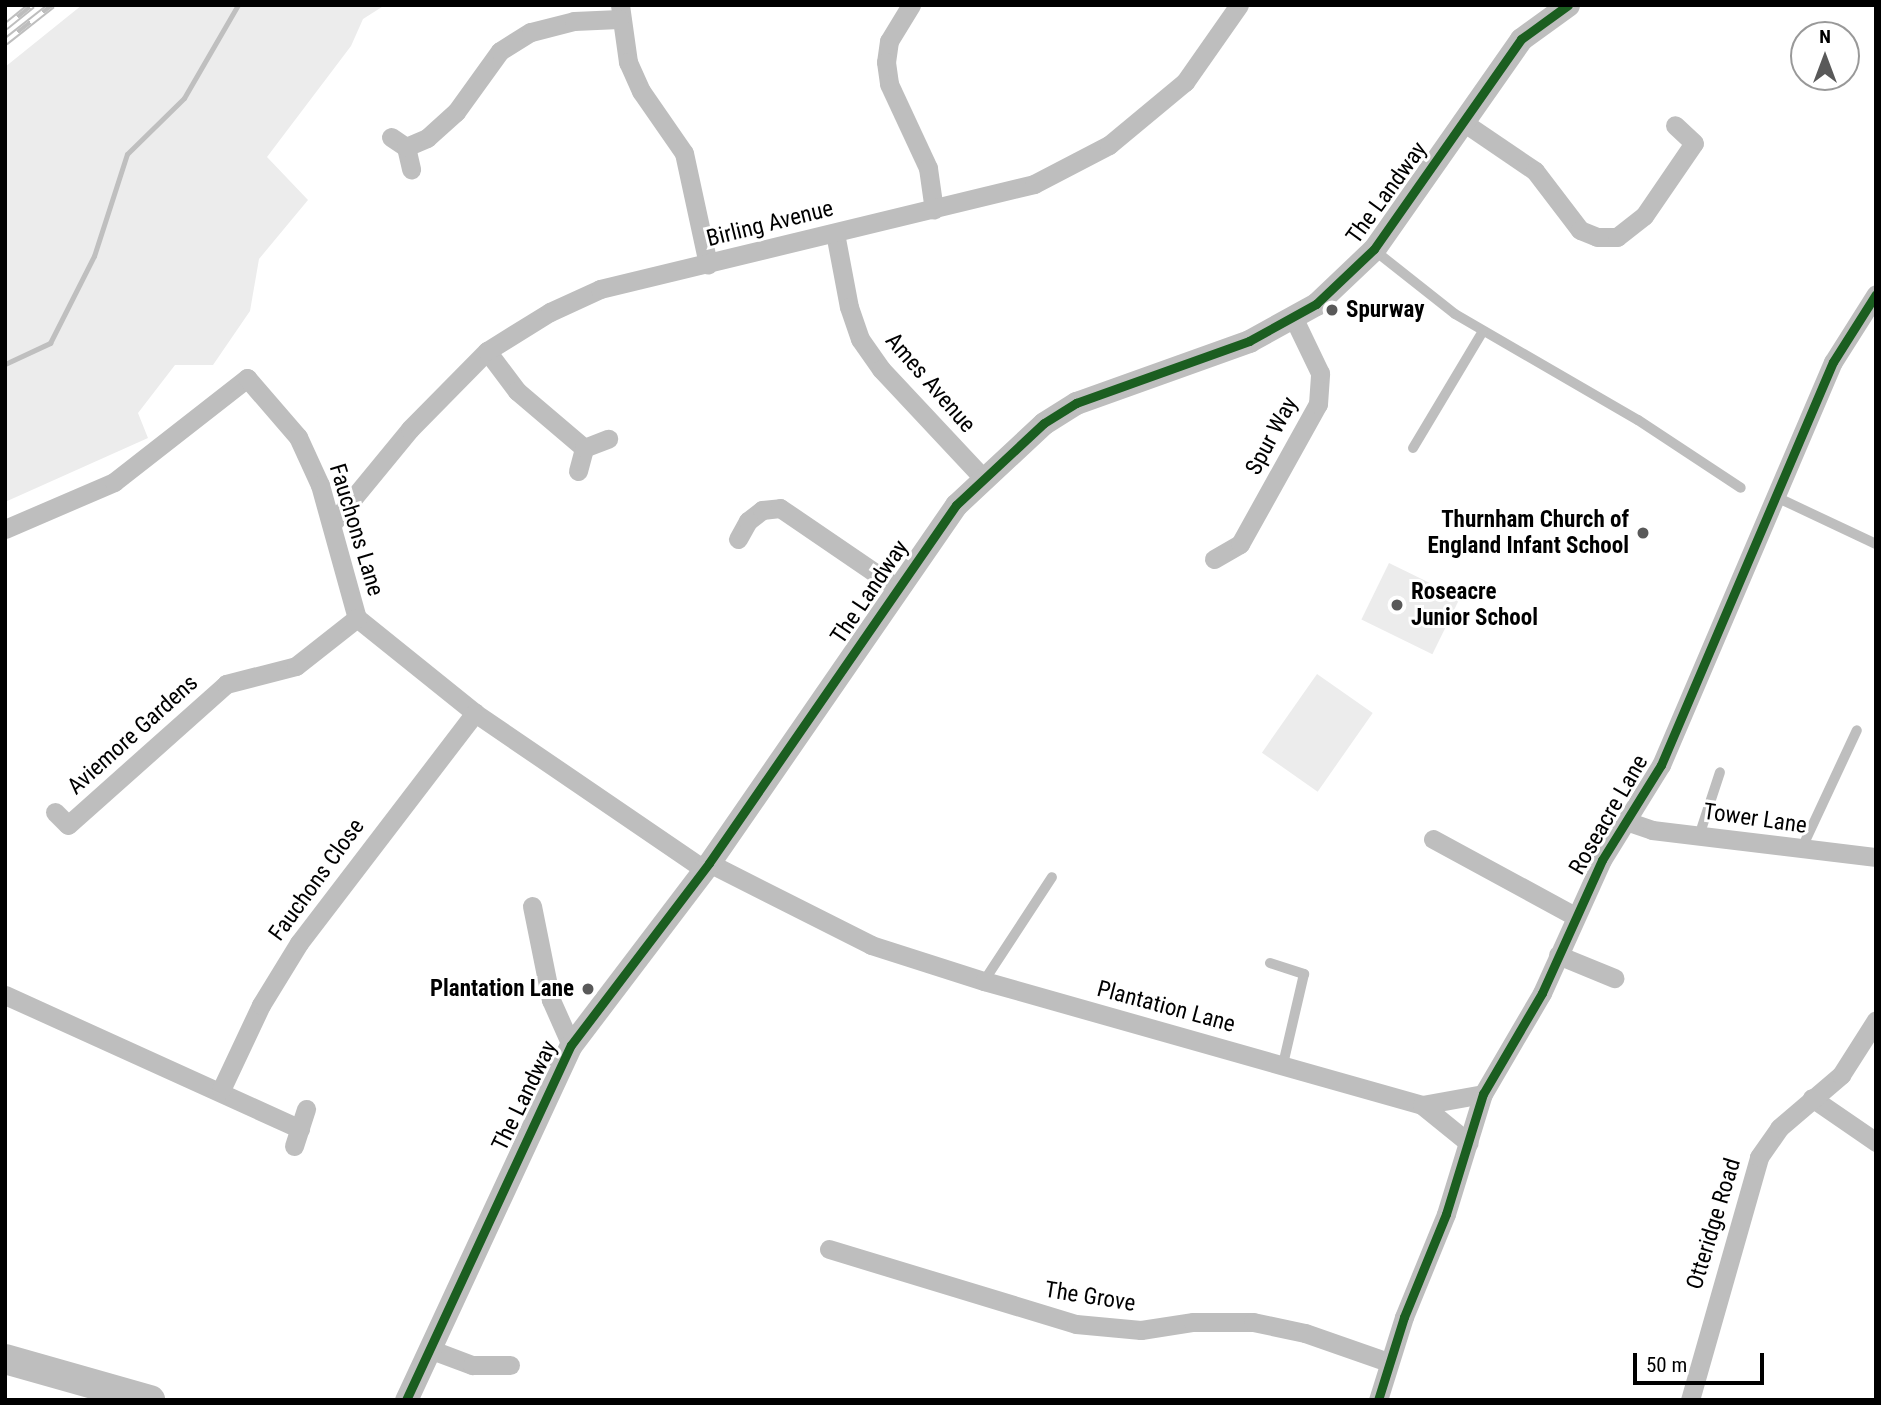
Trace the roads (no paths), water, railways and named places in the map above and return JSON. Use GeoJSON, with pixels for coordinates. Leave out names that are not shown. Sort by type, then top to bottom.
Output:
{"type":"FeatureCollection","features":[{"type":"Feature","properties":{"kind":"main road"},"geometry":{"type":"LineString","coordinates":[[5,1359],[150,1400]]}},
{"type":"Feature","properties":{"kind":"street"},"geometry":{"type":"LineString","coordinates":[[911,5],[889,41],[886,62],[890,84],[928,168],[934,210]]}},
{"type":"Feature","properties":{"kind":"street","name":"Birling Avenue"},"geometry":{"type":"LineString","coordinates":[[332,524],[410,429],[487,351],[550,312],[600,289],[1034,184],[1109,145],[1185,82],[1239,5]]}},
{"type":"Feature","properties":{"kind":"street","name":"The Landway"},"geometry":{"type":"LineString","coordinates":[[406,1400],[432,1350],[491,1209],[571,1045],[706,866],[896,587],[982,477],[1044,423],[1076,403],[1238,345],[1294,319],[1330,293],[1374,249],[1521,39],[1568,5]]}},
{"type":"Feature","properties":{"kind":"street"},"geometry":{"type":"LineString","coordinates":[[411,169],[399,142],[449,119],[500,51],[531,32],[620,12],[628,62],[641,91],[684,153],[708,264]]}},
{"type":"Feature","properties":{"kind":"street"},"geometry":{"type":"LineString","coordinates":[[1463,122],[1535,172],[1580,230],[1597,237],[1617,237],[1644,216],[1694,143],[1675,125]]}},
{"type":"Feature","properties":{"kind":"street","name":"Ames Avenue"},"geometry":{"type":"LineString","coordinates":[[835,233],[849,307],[860,339],[881,369],[982,477]]}},
{"type":"Feature","properties":{"kind":"street","name":"Roseacre Lane"},"geometry":{"type":"LineString","coordinates":[[1378,1400],[1388,1362],[1469,1143],[1483,1094],[1527,1021],[1601,860],[1629,822],[1661,765],[1833,362],[1876,295]]}},
{"type":"Feature","properties":{"kind":"street","name":"Spur Way"},"geometry":{"type":"LineString","coordinates":[[1214,559],[1240,544],[1318,404],[1320,373],[1294,319]]}},
{"type":"Feature","properties":{"kind":"street"},"geometry":{"type":"LineString","coordinates":[[487,351],[517,391],[584,448]]}},
{"type":"Feature","properties":{"kind":"street","name":"Fauchons Lane"},"geometry":{"type":"LineString","coordinates":[[5,529],[114,482],[247,378],[298,437],[332,524],[357,618],[475,713],[706,866]]}},
{"type":"Feature","properties":{"kind":"street"},"geometry":{"type":"LineString","coordinates":[[584,448],[608,439]]}},
{"type":"Feature","properties":{"kind":"street"},"geometry":{"type":"LineString","coordinates":[[578,471],[584,448]]}},
{"type":"Feature","properties":{"kind":"street"},"geometry":{"type":"LineString","coordinates":[[738,539],[748,521],[762,510],[780,508],[896,587]]}},
{"type":"Feature","properties":{"kind":"street","name":"Aviemore Gardens"},"geometry":{"type":"LineString","coordinates":[[55,812],[68,825],[226,684],[296,666],[357,618]]}},
{"type":"Feature","properties":{"kind":"street","name":"Fauchons Close"},"geometry":{"type":"LineString","coordinates":[[221,1090],[261,1004],[299,943],[475,713]]}},
{"type":"Feature","properties":{"kind":"street","name":"Tower Lane"},"geometry":{"type":"LineString","coordinates":[[1629,822],[1699,836],[1876,857]]}},
{"type":"Feature","properties":{"kind":"street"},"geometry":{"type":"LineString","coordinates":[[1433,839],[1575,916]]}},
{"type":"Feature","properties":{"kind":"street","name":"Plantation Lane"},"geometry":{"type":"LineString","coordinates":[[706,866],[871,945],[984,981],[1422,1105],[1469,1143]]}},
{"type":"Feature","properties":{"kind":"street"},"geometry":{"type":"LineString","coordinates":[[532,906],[551,1000],[571,1045]]}},
{"type":"Feature","properties":{"kind":"street"},"geometry":{"type":"LineString","coordinates":[[1558,955],[1614,977]]}},
{"type":"Feature","properties":{"kind":"street"},"geometry":{"type":"LineString","coordinates":[[5,995],[221,1090],[297,1138],[306,1109]]}},
{"type":"Feature","properties":{"kind":"street","name":"Otteridge Road"},"geometry":{"type":"LineString","coordinates":[[1690,1400],[1752,1172],[1779,1128],[1855,1058],[1876,1020]]}},
{"type":"Feature","properties":{"kind":"street","name":"Plantation Lane"},"geometry":{"type":"LineString","coordinates":[[1422,1105],[1483,1094]]}},
{"type":"Feature","properties":{"kind":"street"},"geometry":{"type":"LineString","coordinates":[[1812,1098],[1876,1142]]}},
{"type":"Feature","properties":{"kind":"street","name":"The Grove"},"geometry":{"type":"LineString","coordinates":[[829,1249],[1076,1324],[1142,1330],[1193,1322],[1253,1322],[1306,1334],[1388,1362]]}},
{"type":"Feature","properties":{"kind":"street"},"geometry":{"type":"LineString","coordinates":[[432,1350],[472,1365],[510,1365]]}},
{"type":"Feature","properties":{"kind":"lane"},"geometry":{"type":"LineString","coordinates":[[1374,249],[1483,331],[1638,420],[1741,488]]}},
{"type":"Feature","properties":{"kind":"lane"},"geometry":{"type":"LineString","coordinates":[[1413,448],[1483,331]]}},
{"type":"Feature","properties":{"kind":"lane"},"geometry":{"type":"LineString","coordinates":[[1774,496],[1876,544]]}},
{"type":"Feature","properties":{"kind":"lane"},"geometry":{"type":"LineString","coordinates":[[1801,850],[1857,730]]}},
{"type":"Feature","properties":{"kind":"lane"},"geometry":{"type":"LineString","coordinates":[[1699,836],[1720,772]]}},
{"type":"Feature","properties":{"kind":"lane"},"geometry":{"type":"LineString","coordinates":[[984,981],[1052,877]]}},
{"type":"Feature","properties":{"kind":"lane"},"geometry":{"type":"LineString","coordinates":[[1269,963],[1304,974],[1283,1065]]}},
{"type":"Feature","properties":{"kind":"waterway"},"geometry":{"type":"LineString","coordinates":[[5,364],[50,343],[94,256],[127,154],[184,98],[238,5]]}},
{"type":"Feature","properties":{"kind":"railway"},"geometry":{"type":"LineString","coordinates":[[5,27],[32,5]]}},
{"type":"Feature","properties":{"kind":"railway"},"geometry":{"type":"LineString","coordinates":[[5,42],[52,5]]}},
{"type":"Feature","properties":{"kind":"place","name":"Spurway"},"geometry":{"type":"Point","coordinates":[1332,310]}},
{"type":"Feature","properties":{"kind":"place","name":"Thurnham Church of England Infant School"},"geometry":{"type":"Point","coordinates":[1643,533]}},
{"type":"Feature","properties":{"kind":"place","name":"Roseacre Junior School"},"geometry":{"type":"Point","coordinates":[1397,605]}},
{"type":"Feature","properties":{"kind":"place","name":"Plantation Lane"},"geometry":{"type":"Point","coordinates":[588,989]}}]}
